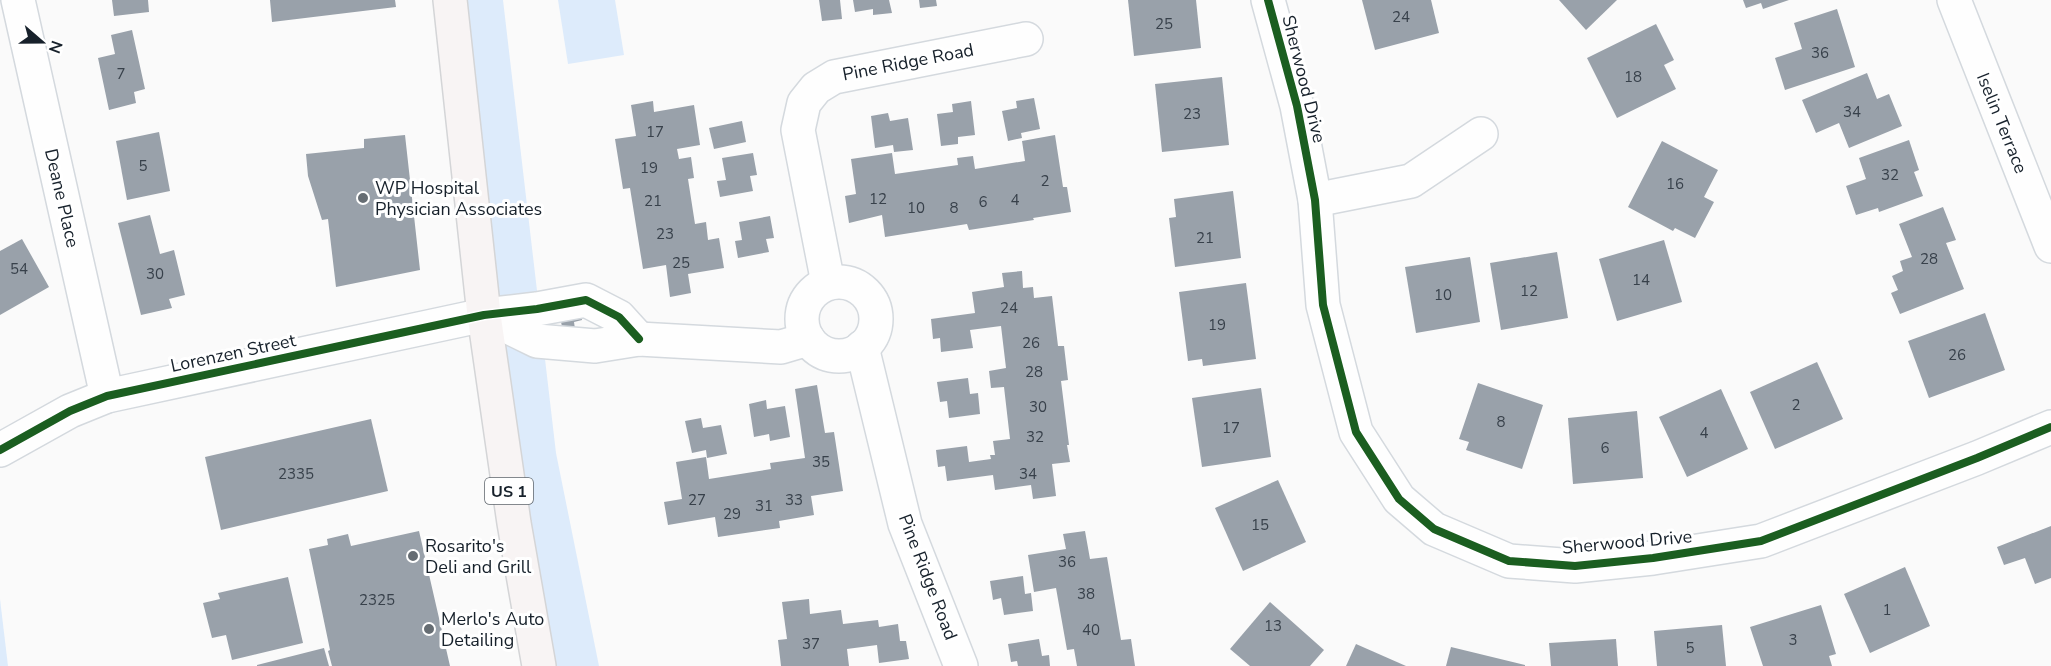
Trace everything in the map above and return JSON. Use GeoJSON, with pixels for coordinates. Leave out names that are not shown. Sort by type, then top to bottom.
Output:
{"type":"FeatureCollection","features":[{"type":"Feature","properties":{"kind":"main road","name":"US 1"},"geometry":{"type":"LineString","coordinates":[[450,0],[484,315],[508,488],[539,666]]}},
{"type":"Feature","properties":{"kind":"street","name":"Deane Place"},"geometry":{"type":"LineString","coordinates":[[18,0],[106,396]]}},
{"type":"Feature","properties":{"kind":"street","name":"Sherwood Drive"},"geometry":{"type":"LineString","coordinates":[[1268,0],[1297,106],[1315,200],[1323,305],[1356,432],[1399,499],[1434,529],[1509,561],[1575,566],[1653,558],[1761,541],[1977,458],[2051,426]]}},
{"type":"Feature","properties":{"kind":"street","name":"Iselin Terrace"},"geometry":{"type":"LineString","coordinates":[[1954,0],[2051,246]]}},
{"type":"Feature","properties":{"kind":"street","name":"Pine Ridge Road"},"geometry":{"type":"LineString","coordinates":[[828,283],[798,130],[804,103],[816,88],[834,76],[1026,39]]}},
{"type":"Feature","properties":{"kind":"street"},"geometry":{"type":"LineString","coordinates":[[1315,200],[1411,181],[1481,134]]}},
{"type":"Feature","properties":{"kind":"street"},"geometry":{"type":"LineString","coordinates":[[846,282],[864,291],[873,302],[876,315],[875,329],[871,338],[852,354],[832,356],[820,351],[808,339],[803,327],[803,308],[813,292],[828,283],[846,282]]}},
{"type":"Feature","properties":{"kind":"street"},"geometry":{"type":"LineString","coordinates":[[484,315],[586,300],[619,317],[639,339]]}},
{"type":"Feature","properties":{"kind":"street","name":"Lorenzen Street"},"geometry":{"type":"LineString","coordinates":[[0,450],[70,411],[106,396],[484,315]]}},
{"type":"Feature","properties":{"kind":"street"},"geometry":{"type":"LineString","coordinates":[[484,315],[537,341],[595,346],[639,339],[781,347],[808,339]]}},
{"type":"Feature","properties":{"kind":"street","name":"Pine Ridge Road"},"geometry":{"type":"LineString","coordinates":[[862,347],[905,524],[961,666]]}},
{"type":"Feature","properties":{"kind":"shaded area"},"geometry":{"type":"Polygon","coordinates":[[[445,0],[503,0],[556,453],[599,666],[533,666],[445,0]]]}},
{"type":"Feature","properties":{"kind":"shaded area"},"geometry":{"type":"Polygon","coordinates":[[[558,0],[615,0],[624,55],[568,64],[558,0]]]}},
{"type":"Feature","properties":{"kind":"shaded area"},"geometry":{"type":"Polygon","coordinates":[[[0,599],[8,666],[0,666],[0,599]]]}},
{"type":"Feature","properties":{"kind":"building"},"geometry":{"type":"Polygon","coordinates":[[[112,0],[148,0],[149,12],[114,16],[112,0]]]}},
{"type":"Feature","properties":{"kind":"building"},"geometry":{"type":"Polygon","coordinates":[[[270,0],[395,0],[396,7],[272,22],[270,0]]]}},
{"type":"Feature","properties":{"kind":"building"},"geometry":{"type":"Polygon","coordinates":[[[819,0],[840,0],[842,19],[822,21],[819,0]]]}},
{"type":"Feature","properties":{"kind":"building"},"geometry":{"type":"Polygon","coordinates":[[[853,0],[889,0],[892,13],[873,15],[873,9],[855,12],[853,0]]]}},
{"type":"Feature","properties":{"kind":"building"},"geometry":{"type":"Polygon","coordinates":[[[919,0],[936,0],[937,6],[920,8],[919,0]]]}},
{"type":"Feature","properties":{"kind":"building"},"geometry":{"type":"Polygon","coordinates":[[[1128,0],[1196,0],[1201,48],[1134,56],[1128,0]]]}},
{"type":"Feature","properties":{"kind":"building"},"geometry":{"type":"Polygon","coordinates":[[[1362,0],[1431,0],[1439,33],[1375,50],[1362,0]]]}},
{"type":"Feature","properties":{"kind":"building"},"geometry":{"type":"Polygon","coordinates":[[[1559,0],[1617,0],[1586,30],[1559,0]]]}},
{"type":"Feature","properties":{"kind":"building"},"geometry":{"type":"Polygon","coordinates":[[[1743,0],[1789,0],[1763,9],[1761,3],[1746,8],[1743,0]]]}},
{"type":"Feature","properties":{"kind":"building"},"geometry":{"type":"Polygon","coordinates":[[[1837,9],[1855,67],[1785,90],[1775,58],[1802,49],[1794,23],[1837,9]]]}},
{"type":"Feature","properties":{"kind":"building"},"geometry":{"type":"Polygon","coordinates":[[[1656,24],[1674,60],[1664,65],[1676,89],[1617,118],[1587,58],[1656,24]]]}},
{"type":"Feature","properties":{"kind":"building"},"geometry":{"type":"Polygon","coordinates":[[[132,30],[145,89],[134,92],[136,103],[109,110],[98,58],[115,54],[111,35],[132,30]]]}},
{"type":"Feature","properties":{"kind":"building"},"geometry":{"type":"Polygon","coordinates":[[[1867,73],[1877,99],[1889,94],[1902,126],[1849,148],[1839,123],[1816,133],[1802,100],[1867,73]]]}},
{"type":"Feature","properties":{"kind":"building"},"geometry":{"type":"Polygon","coordinates":[[[1222,77],[1229,145],[1162,152],[1155,84],[1222,77]]]}},
{"type":"Feature","properties":{"kind":"building"},"geometry":{"type":"Polygon","coordinates":[[[1034,98],[1040,129],[1021,133],[1022,138],[1008,141],[1002,111],[1017,108],[1016,101],[1034,98]]]}},
{"type":"Feature","properties":{"kind":"building"},"geometry":{"type":"Polygon","coordinates":[[[653,101],[654,112],[694,105],[700,145],[677,149],[679,159],[691,157],[694,178],[688,179],[695,224],[706,222],[708,240],[719,238],[724,268],[688,274],[691,293],[670,297],[666,265],[643,269],[630,188],[623,189],[615,139],[636,136],[631,105],[653,101]]]}},
{"type":"Feature","properties":{"kind":"building"},"geometry":{"type":"Polygon","coordinates":[[[971,101],[975,135],[958,137],[958,144],[941,146],[937,114],[953,112],[952,104],[971,101]]]}},
{"type":"Feature","properties":{"kind":"building"},"geometry":{"type":"Polygon","coordinates":[[[888,113],[890,121],[908,118],[913,150],[894,152],[893,145],[875,148],[871,116],[888,113]]]}},
{"type":"Feature","properties":{"kind":"building"},"geometry":{"type":"Polygon","coordinates":[[[742,121],[746,142],[714,149],[709,128],[742,121]]]}},
{"type":"Feature","properties":{"kind":"building"},"geometry":{"type":"Polygon","coordinates":[[[159,132],[170,191],[127,200],[116,141],[159,132]]]}},
{"type":"Feature","properties":{"kind":"building","name":"WP Hospital Physician Associates"},"geometry":{"type":"Polygon","coordinates":[[[405,135],[420,270],[336,287],[328,219],[322,220],[308,176],[306,154],[364,148],[364,139],[405,135]]]}},
{"type":"Feature","properties":{"kind":"building"},"geometry":{"type":"Polygon","coordinates":[[[1055,135],[1063,187],[1067,187],[1071,212],[969,230],[967,224],[885,237],[882,215],[849,223],[845,196],[856,194],[851,159],[892,153],[895,174],[958,165],[957,158],[973,156],[975,169],[1025,161],[1022,141],[1055,135]]]}},
{"type":"Feature","properties":{"kind":"building"},"geometry":{"type":"Polygon","coordinates":[[[1909,140],[1919,170],[1914,172],[1923,196],[1879,212],[1878,208],[1856,215],[1846,186],[1866,179],[1859,158],[1909,140]]]}},
{"type":"Feature","properties":{"kind":"building"},"geometry":{"type":"Polygon","coordinates":[[[1662,141],[1718,170],[1704,197],[1714,202],[1695,238],[1675,228],[1673,231],[1628,207],[1662,141]]]}},
{"type":"Feature","properties":{"kind":"building"},"geometry":{"type":"Polygon","coordinates":[[[753,153],[757,175],[750,176],[753,191],[720,197],[717,181],[726,180],[722,158],[753,153]]]}},
{"type":"Feature","properties":{"kind":"building"},"geometry":{"type":"Polygon","coordinates":[[[1233,191],[1241,258],[1175,267],[1169,218],[1176,217],[1174,199],[1233,191]]]}},
{"type":"Feature","properties":{"kind":"building"},"geometry":{"type":"Polygon","coordinates":[[[1943,207],[1956,240],[1946,243],[1964,289],[1900,314],[1891,293],[1898,290],[1892,276],[1903,271],[1900,261],[1912,257],[1899,224],[1943,207]]]}},
{"type":"Feature","properties":{"kind":"building"},"geometry":{"type":"Polygon","coordinates":[[[150,215],[160,254],[174,250],[185,295],[169,299],[172,308],[141,315],[118,223],[150,215]]]}},
{"type":"Feature","properties":{"kind":"building"},"geometry":{"type":"Polygon","coordinates":[[[770,216],[774,238],[766,239],[769,252],[738,258],[735,241],[742,240],[739,222],[770,216]]]}},
{"type":"Feature","properties":{"kind":"building"},"geometry":{"type":"Polygon","coordinates":[[[22,239],[49,287],[0,315],[0,251],[22,239]]]}},
{"type":"Feature","properties":{"kind":"building"},"geometry":{"type":"Polygon","coordinates":[[[1664,240],[1682,302],[1617,321],[1599,259],[1664,240]]]}},
{"type":"Feature","properties":{"kind":"building"},"geometry":{"type":"Polygon","coordinates":[[[1557,252],[1568,318],[1501,330],[1490,263],[1557,252]]]}},
{"type":"Feature","properties":{"kind":"building"},"geometry":{"type":"Polygon","coordinates":[[[1470,257],[1480,322],[1416,333],[1405,267],[1470,257]]]}},
{"type":"Feature","properties":{"kind":"building"},"geometry":{"type":"Polygon","coordinates":[[[1022,271],[1023,288],[1033,287],[1034,298],[1052,296],[1058,346],[1064,346],[1068,380],[1061,381],[1070,462],[1052,464],[1056,496],[1033,499],[1031,485],[995,490],[993,475],[947,481],[945,466],[938,467],[936,450],[967,446],[969,462],[991,459],[990,455],[995,455],[993,441],[1010,439],[1004,387],[991,388],[989,371],[1006,368],[1001,326],[970,330],[973,348],[941,352],[940,338],[933,339],[931,319],[975,313],[972,292],[1004,287],[1002,273],[1022,271]]]}},
{"type":"Feature","properties":{"kind":"building"},"geometry":{"type":"Polygon","coordinates":[[[1246,283],[1256,359],[1203,366],[1202,359],[1188,361],[1179,292],[1246,283]]]}},
{"type":"Feature","properties":{"kind":"building"},"geometry":{"type":"Polygon","coordinates":[[[581,313],[582,320],[574,322],[575,329],[563,331],[561,322],[566,321],[565,316],[581,313]]]}},
{"type":"Feature","properties":{"kind":"building"},"geometry":{"type":"Polygon","coordinates":[[[1985,313],[2005,370],[1929,398],[1908,341],[1985,313]]]}},
{"type":"Feature","properties":{"kind":"building"},"geometry":{"type":"Polygon","coordinates":[[[1817,362],[1843,419],[1775,449],[1750,392],[1817,362]]]}},
{"type":"Feature","properties":{"kind":"building"},"geometry":{"type":"Polygon","coordinates":[[[968,378],[970,394],[978,393],[980,414],[949,418],[947,401],[940,402],[937,382],[968,378]]]}},
{"type":"Feature","properties":{"kind":"building"},"geometry":{"type":"Polygon","coordinates":[[[1478,383],[1543,405],[1522,469],[1466,450],[1469,442],[1459,439],[1478,383]]]}},
{"type":"Feature","properties":{"kind":"building"},"geometry":{"type":"Polygon","coordinates":[[[817,385],[825,433],[834,432],[843,491],[811,496],[814,515],[779,521],[780,528],[718,537],[715,517],[668,525],[664,502],[682,499],[676,462],[706,457],[709,479],[771,469],[770,463],[805,458],[795,389],[817,385]]]}},
{"type":"Feature","properties":{"kind":"building"},"geometry":{"type":"Polygon","coordinates":[[[1261,388],[1271,457],[1202,467],[1192,398],[1261,388]]]}},
{"type":"Feature","properties":{"kind":"building"},"geometry":{"type":"Polygon","coordinates":[[[1721,389],[1748,449],[1687,477],[1659,417],[1721,389]]]}},
{"type":"Feature","properties":{"kind":"building"},"geometry":{"type":"Polygon","coordinates":[[[766,400],[767,409],[785,406],[790,437],[770,441],[769,434],[754,437],[749,404],[766,400]]]}},
{"type":"Feature","properties":{"kind":"building"},"geometry":{"type":"Polygon","coordinates":[[[1637,411],[1643,478],[1573,484],[1568,418],[1637,411]]]}},
{"type":"Feature","properties":{"kind":"building"},"geometry":{"type":"Polygon","coordinates":[[[701,418],[703,428],[721,425],[727,454],[707,458],[706,450],[692,453],[685,421],[701,418]]]}},
{"type":"Feature","properties":{"kind":"building"},"geometry":{"type":"Polygon","coordinates":[[[371,419],[388,491],[221,530],[205,457],[371,419]]]}},
{"type":"Feature","properties":{"kind":"building"},"geometry":{"type":"Polygon","coordinates":[[[1278,480],[1306,542],[1243,571],[1215,508],[1278,480]]]}},
{"type":"Feature","properties":{"kind":"building"},"geometry":{"type":"Polygon","coordinates":[[[2051,526],[2051,578],[2035,584],[2025,558],[2004,565],[1997,547],[2051,526]]]}},
{"type":"Feature","properties":{"kind":"building"},"geometry":{"type":"Polygon","coordinates":[[[419,531],[450,666],[332,666],[309,549],[328,545],[327,539],[348,534],[351,546],[419,531]]]}},
{"type":"Feature","properties":{"kind":"building"},"geometry":{"type":"Polygon","coordinates":[[[1085,531],[1090,559],[1107,557],[1121,640],[1131,639],[1135,666],[1077,666],[1074,649],[1067,650],[1056,588],[1034,592],[1028,555],[1066,549],[1063,534],[1085,531]]]}},
{"type":"Feature","properties":{"kind":"building"},"geometry":{"type":"Polygon","coordinates":[[[1905,567],[1930,626],[1870,653],[1844,594],[1905,567]]]}},
{"type":"Feature","properties":{"kind":"building"},"geometry":{"type":"Polygon","coordinates":[[[1023,576],[1025,594],[1031,593],[1033,611],[1004,615],[1001,598],[993,600],[990,581],[1023,576]]]}},
{"type":"Feature","properties":{"kind":"building"},"geometry":{"type":"Polygon","coordinates":[[[288,577],[303,643],[232,660],[226,635],[212,638],[203,603],[220,599],[218,593],[288,577]]]}},
{"type":"Feature","properties":{"kind":"building"},"geometry":{"type":"Polygon","coordinates":[[[809,599],[810,614],[841,610],[843,624],[878,620],[879,627],[898,624],[900,641],[906,641],[909,659],[879,663],[877,645],[847,649],[849,666],[781,666],[778,640],[787,639],[782,602],[809,599]]]}},
{"type":"Feature","properties":{"kind":"building"},"geometry":{"type":"Polygon","coordinates":[[[1270,602],[1324,650],[1310,666],[1250,666],[1230,649],[1270,602]]]}},
{"type":"Feature","properties":{"kind":"building"},"geometry":{"type":"Polygon","coordinates":[[[1821,605],[1836,654],[1829,656],[1832,666],[1763,666],[1750,627],[1821,605]]]}},
{"type":"Feature","properties":{"kind":"building"},"geometry":{"type":"Polygon","coordinates":[[[1722,625],[1726,666],[1657,666],[1654,631],[1722,625]]]}},
{"type":"Feature","properties":{"kind":"building"},"geometry":{"type":"Polygon","coordinates":[[[1039,639],[1042,656],[1049,655],[1050,666],[1018,666],[1017,661],[1011,662],[1008,644],[1039,639]]]}},
{"type":"Feature","properties":{"kind":"building"},"geometry":{"type":"Polygon","coordinates":[[[1616,639],[1618,666],[1551,666],[1549,643],[1616,639]]]}},
{"type":"Feature","properties":{"kind":"building"},"geometry":{"type":"Polygon","coordinates":[[[1356,644],[1406,666],[1346,666],[1356,644]]]}},
{"type":"Feature","properties":{"kind":"building"},"geometry":{"type":"Polygon","coordinates":[[[1451,647],[1525,665],[1525,666],[1446,666],[1451,647]]]}},
{"type":"Feature","properties":{"kind":"building"},"geometry":{"type":"Polygon","coordinates":[[[324,648],[329,666],[257,666],[257,665],[324,648]]]}},
{"type":"Feature","properties":{"kind":"cycle path"},"geometry":{"type":"LineString","coordinates":[[1268,0],[1297,106],[1315,200],[1323,305],[1356,432],[1399,499],[1434,529],[1509,561],[1575,566],[1653,558],[1761,541],[2051,427]]}},
{"type":"Feature","properties":{"kind":"cycle path"},"geometry":{"type":"LineString","coordinates":[[0,450],[70,411],[107,396],[484,315],[586,300],[619,317],[639,339]]}},
{"type":"Feature","properties":{"kind":"place","name":"WP Hospital Physician Associates"},"geometry":{"type":"Point","coordinates":[363,198]}},
{"type":"Feature","properties":{"kind":"place","name":"Rosarito's Deli and Grill"},"geometry":{"type":"Point","coordinates":[413,556]}},
{"type":"Feature","properties":{"kind":"place","name":"Merlo's Auto Detailing"},"geometry":{"type":"Point","coordinates":[429,629]}}]}
